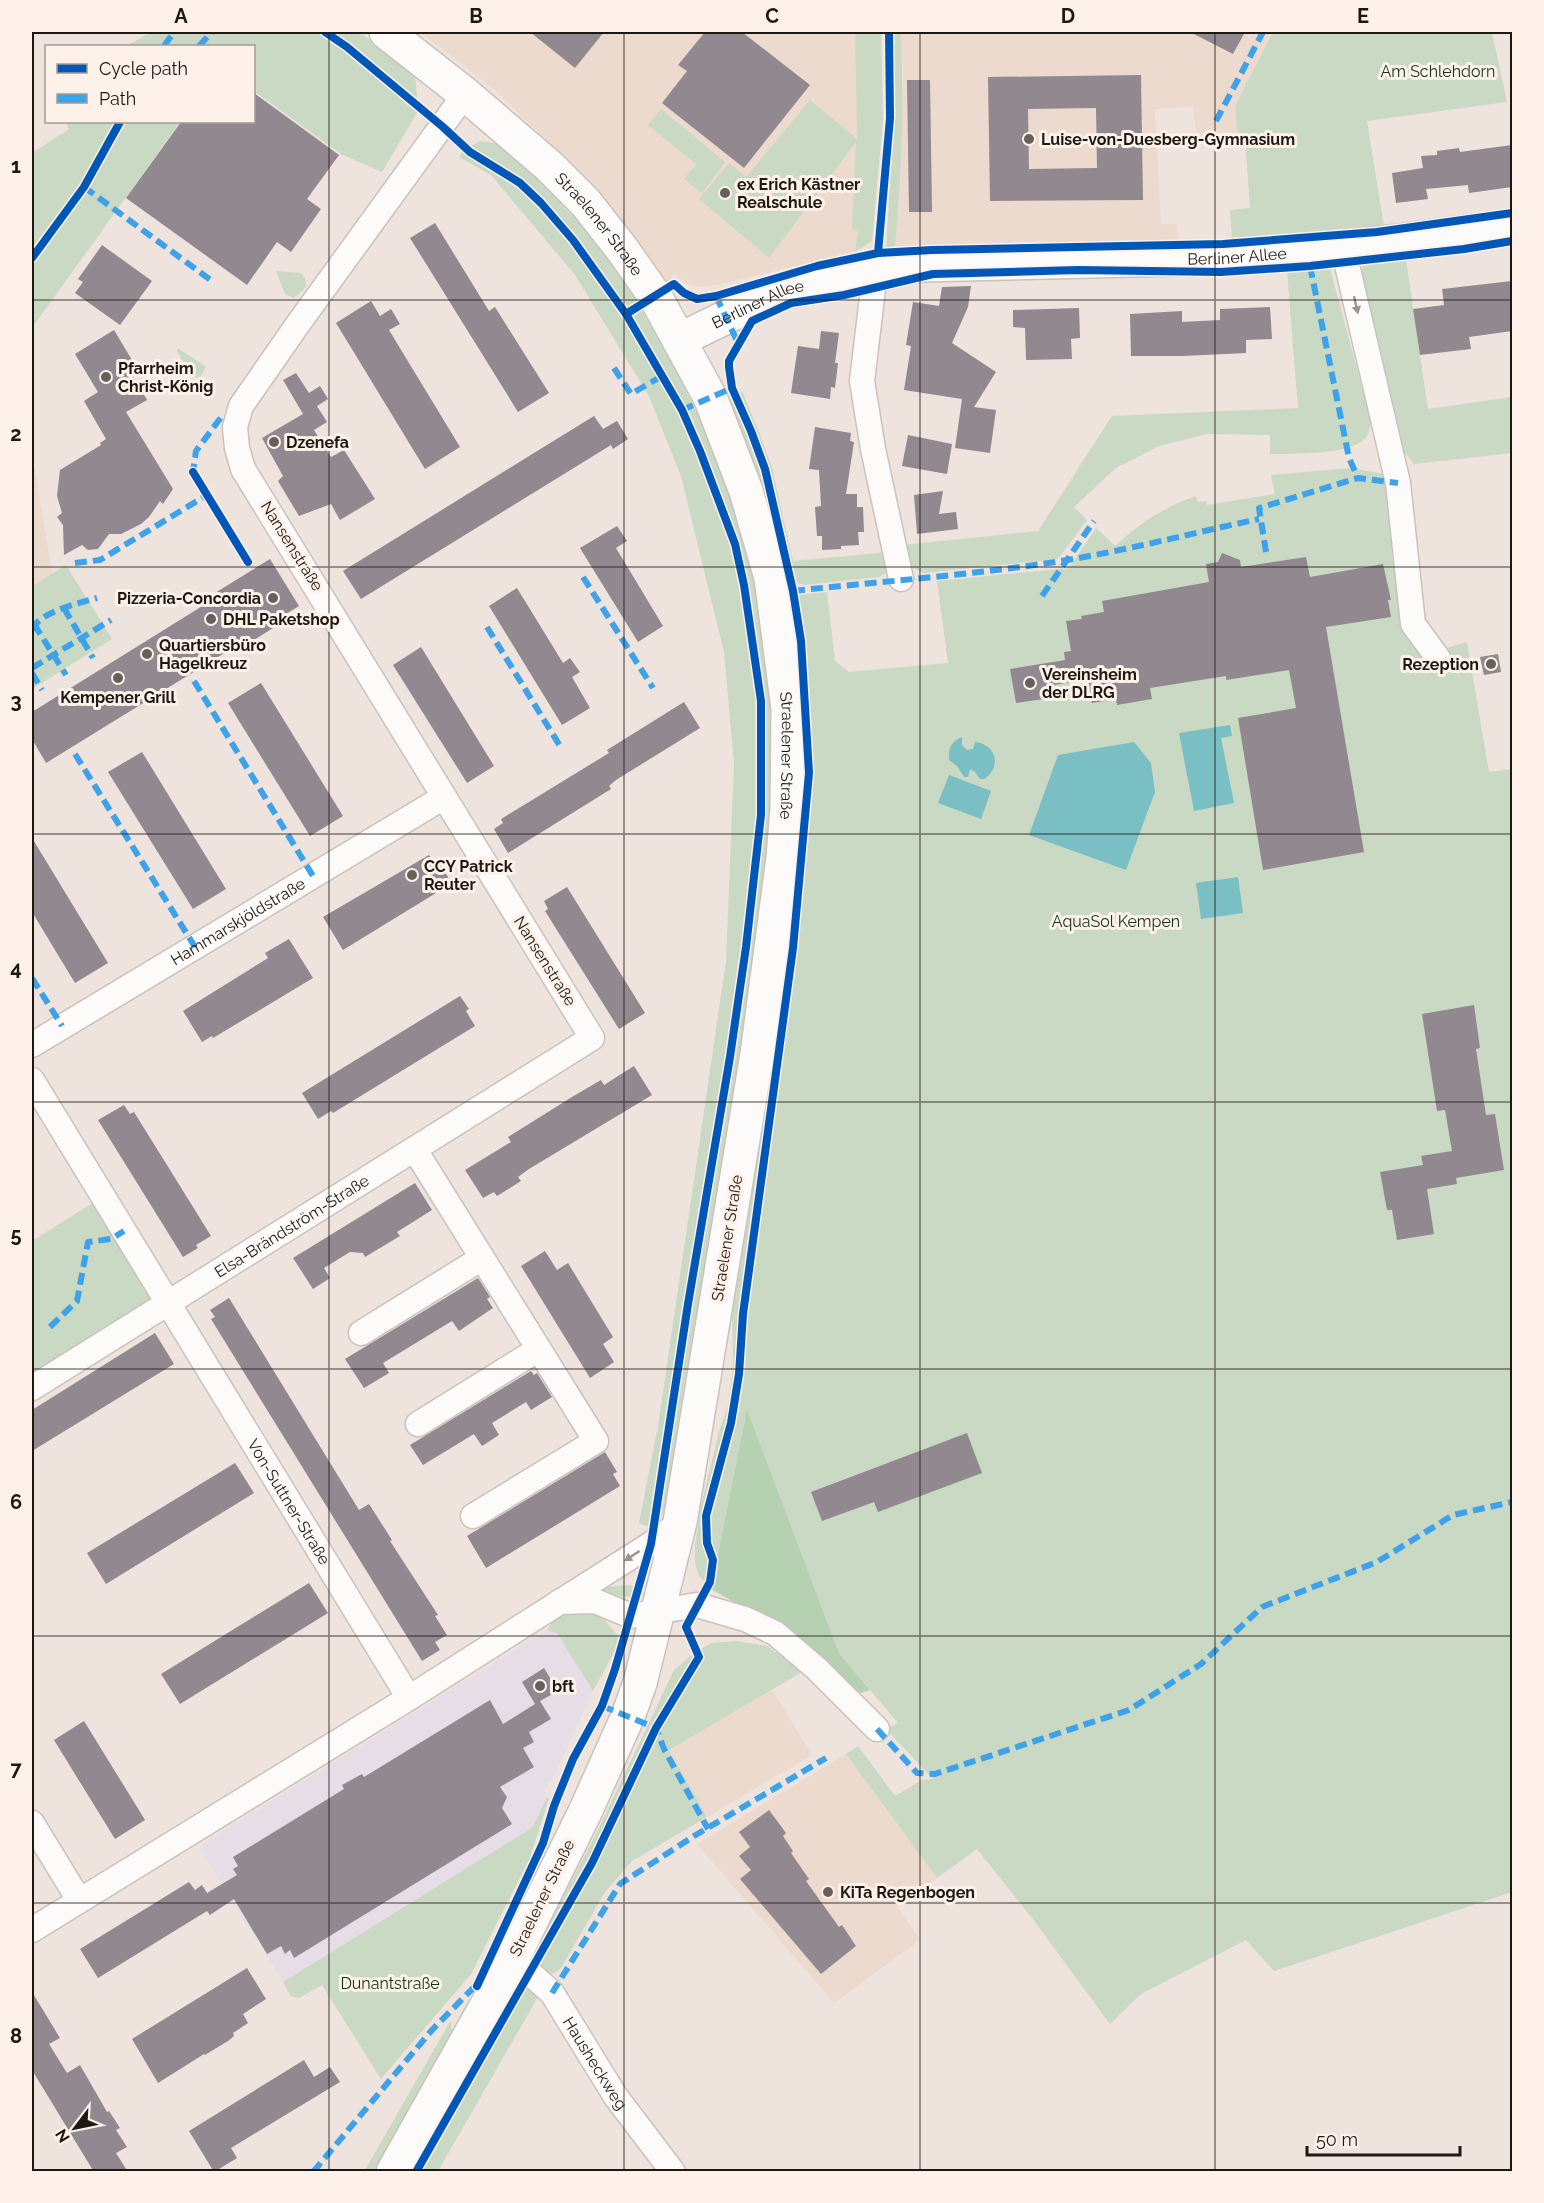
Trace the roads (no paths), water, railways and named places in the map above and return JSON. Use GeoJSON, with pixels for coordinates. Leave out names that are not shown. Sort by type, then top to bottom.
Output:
{"type":"FeatureCollection","features":[{"type":"Feature","properties":{"kind":"street","name":"Straelener Straße"},"geometry":{"type":"LineString","coordinates":[[386,32],[465,94],[549,166],[585,202],[655,296],[710,397],[746,490],[771,578],[788,709],[787,808],[780,881],[757,1054],[680,1522],[660,1610],[640,1683],[628,1716],[585,1812],[511,1962],[393,2172]]}},
{"type":"Feature","properties":{"kind":"street","name":"Nansenstraße"},"geometry":{"type":"LineString","coordinates":[[465,94],[241,406],[235,427],[237,448],[243,469],[592,1038]]}},
{"type":"Feature","properties":{"kind":"street","name":"Berliner Allee"},"geometry":{"type":"LineString","coordinates":[[679,340],[784,289],[877,271],[921,265],[1223,258],[1343,248],[1512,226]]}},
{"type":"Feature","properties":{"kind":"street"},"geometry":{"type":"LineString","coordinates":[[1343,248],[1398,483],[1413,624],[1438,658]]}},
{"type":"Feature","properties":{"kind":"street"},"geometry":{"type":"LineString","coordinates":[[877,271],[862,381],[873,449],[901,579]]}},
{"type":"Feature","properties":{"kind":"street","name":"Hammarskjöldstraße"},"geometry":{"type":"LineString","coordinates":[[32,1045],[444,797]]}},
{"type":"Feature","properties":{"kind":"street","name":"Elsa-Brändström-Straße"},"geometry":{"type":"LineString","coordinates":[[168,1304],[592,1038]]}},
{"type":"Feature","properties":{"kind":"street","name":"Von-Suttner-Straße"},"geometry":{"type":"LineString","coordinates":[[32,1080],[409,1698]]}},
{"type":"Feature","properties":{"kind":"street"},"geometry":{"type":"LineString","coordinates":[[415,1150],[596,1441],[473,1516]]}},
{"type":"Feature","properties":{"kind":"street"},"geometry":{"type":"LineString","coordinates":[[361,1333],[482,1258]]}},
{"type":"Feature","properties":{"kind":"street"},"geometry":{"type":"LineString","coordinates":[[32,1388],[168,1304]]}},
{"type":"Feature","properties":{"kind":"street"},"geometry":{"type":"LineString","coordinates":[[418,1424],[539,1349]]}},
{"type":"Feature","properties":{"kind":"street"},"geometry":{"type":"LineString","coordinates":[[32,1930],[409,1698],[651,1544],[680,1522]]}},
{"type":"Feature","properties":{"kind":"street"},"geometry":{"type":"LineString","coordinates":[[559,1602],[595,1601],[631,1616],[697,1605],[745,1619],[775,1633],[817,1669],[877,1729]]}},
{"type":"Feature","properties":{"kind":"street"},"geometry":{"type":"LineString","coordinates":[[32,1823],[79,1900]]}},
{"type":"Feature","properties":{"kind":"street","name":"Hausheckweg"},"geometry":{"type":"LineString","coordinates":[[511,1962],[531,1974],[552,1993],[616,2097],[673,2172]]}},
{"type":"Feature","properties":{"kind":"water"},"geometry":{"type":"Polygon","coordinates":[[[1230,725],[1232,736],[1221,738],[1234,803],[1194,811],[1179,733],[1230,725]]]}},
{"type":"Feature","properties":{"kind":"water"},"geometry":{"type":"Polygon","coordinates":[[[962,737],[962,745],[967,750],[973,749],[975,742],[988,747],[992,752],[995,763],[990,774],[984,779],[980,779],[970,769],[968,777],[964,777],[957,766],[949,760],[951,746],[962,737]]]}},
{"type":"Feature","properties":{"kind":"water"},"geometry":{"type":"Polygon","coordinates":[[[1134,742],[1151,763],[1155,792],[1126,870],[1029,835],[1058,755],[1134,742]]]}},
{"type":"Feature","properties":{"kind":"water"},"geometry":{"type":"Polygon","coordinates":[[[949,775],[991,791],[981,819],[938,803],[949,775]]]}},
{"type":"Feature","properties":{"kind":"water"},"geometry":{"type":"Polygon","coordinates":[[[1238,877],[1243,913],[1201,919],[1196,883],[1238,877]]]}},
{"type":"Feature","properties":{"kind":"place","name":"Luise-von-Duesberg-Gymnasium"},"geometry":{"type":"Point","coordinates":[1029,139]}},
{"type":"Feature","properties":{"kind":"place","name":"ex Erich Kästner Realschule"},"geometry":{"type":"Point","coordinates":[725,193]}},
{"type":"Feature","properties":{"kind":"place","name":"Pfarrheim Christ-König"},"geometry":{"type":"Point","coordinates":[106,377]}},
{"type":"Feature","properties":{"kind":"place","name":"Dzenefa"},"geometry":{"type":"Point","coordinates":[274,442]}},
{"type":"Feature","properties":{"kind":"place","name":"Pizzeria-Concordia"},"geometry":{"type":"Point","coordinates":[273,598]}},
{"type":"Feature","properties":{"kind":"place","name":"DHL Paketshop"},"geometry":{"type":"Point","coordinates":[211,619]}},
{"type":"Feature","properties":{"kind":"place","name":"Quartiersbüro Hagelkreuz"},"geometry":{"type":"Point","coordinates":[147,654]}},
{"type":"Feature","properties":{"kind":"place","name":"Rezeption"},"geometry":{"type":"Point","coordinates":[1491,664]}},
{"type":"Feature","properties":{"kind":"place","name":"Kempener Grill"},"geometry":{"type":"Point","coordinates":[118,678]}},
{"type":"Feature","properties":{"kind":"place","name":"Vereinsheim der DLRG"},"geometry":{"type":"Point","coordinates":[1030,683]}},
{"type":"Feature","properties":{"kind":"place","name":"CCY Patrick Reuter"},"geometry":{"type":"Point","coordinates":[412,875]}},
{"type":"Feature","properties":{"kind":"place","name":"bft"},"geometry":{"type":"Point","coordinates":[540,1686]}},
{"type":"Feature","properties":{"kind":"place","name":"KiTa Regenbogen"},"geometry":{"type":"Point","coordinates":[828,1892]}},
{"type":"Feature","properties":{"kind":"park label","name":"Am Schlehdorn"},"geometry":{"type":"Point","coordinates":[1438,71]}},
{"type":"Feature","properties":{"kind":"park label","name":"AquaSol Kempen"},"geometry":{"type":"Point","coordinates":[1116,921]}},
{"type":"Feature","properties":{"kind":"park label","name":"Dunantstraße"},"geometry":{"type":"Point","coordinates":[390,1983]}}]}
